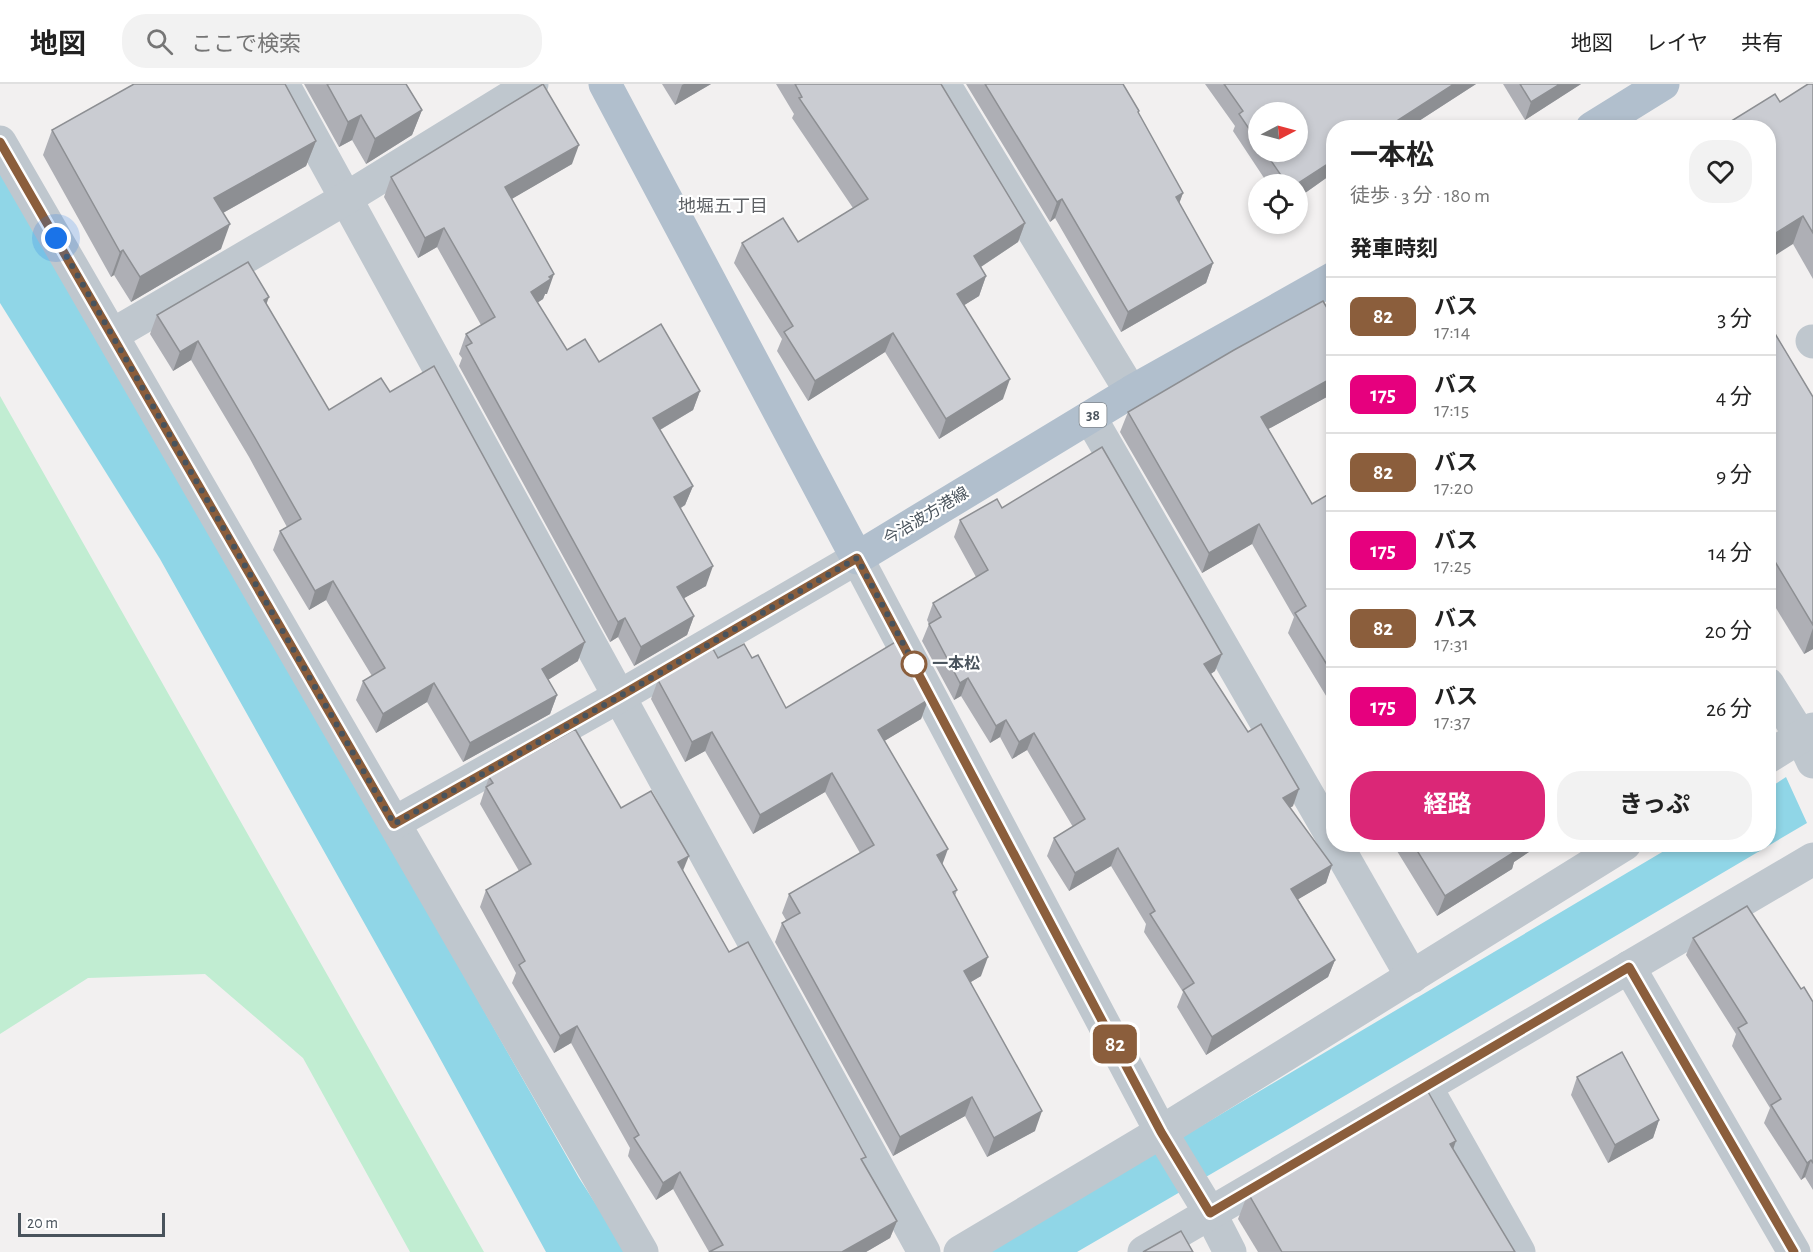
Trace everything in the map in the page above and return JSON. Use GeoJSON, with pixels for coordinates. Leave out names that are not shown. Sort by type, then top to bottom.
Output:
{"type":"FeatureCollection","features":[{"type":"Feature","properties":{"kind":"main road"},"geometry":{"type":"LineString","coordinates":[[605,84],[857,558]]}},
{"type":"Feature","properties":{"kind":"main road"},"geometry":{"type":"LineString","coordinates":[[1605,120],[1663,84]]}},
{"type":"Feature","properties":{"kind":"main road","name":"今治波方港線"},"geometry":{"type":"LineString","coordinates":[[857,558],[1131,392],[1326,285]]}},
{"type":"Feature","properties":{"kind":"street"},"geometry":{"type":"LineString","coordinates":[[283,84],[924,1252]]}},
{"type":"Feature","properties":{"kind":"street"},"geometry":{"type":"LineString","coordinates":[[112,335],[345,199],[532,84]]}},
{"type":"Feature","properties":{"kind":"street"},"geometry":{"type":"LineString","coordinates":[[944,84],[1131,392]]}},
{"type":"Feature","properties":{"kind":"street"},"geometry":{"type":"LineString","coordinates":[[0,142],[642,1252]]}},
{"type":"Feature","properties":{"kind":"street"},"geometry":{"type":"LineString","coordinates":[[1090,417],[1326,826]]}},
{"type":"Feature","properties":{"kind":"street"},"geometry":{"type":"LineString","coordinates":[[394,824],[857,558],[1161,1132],[1210,1213],[1230,1252]]}},
{"type":"Feature","properties":{"kind":"street"},"geometry":{"type":"LineString","coordinates":[[1776,696],[1809,743],[1776,754]]}},
{"type":"Feature","properties":{"kind":"street"},"geometry":{"type":"LineString","coordinates":[[1341,852],[1412,976]]}},
{"type":"Feature","properties":{"kind":"street"},"geometry":{"type":"LineString","coordinates":[[960,1252],[1161,1132],[1613,852]]}},
{"type":"Feature","properties":{"kind":"street"},"geometry":{"type":"LineString","coordinates":[[1144,1252],[1813,859]]}},
{"type":"Feature","properties":{"kind":"street"},"geometry":{"type":"LineString","coordinates":[[1629,967],[1794,1252]]}},
{"type":"Feature","properties":{"kind":"street"},"geometry":{"type":"LineString","coordinates":[[1426,1087],[1519,1252]]}},
{"type":"Feature","properties":{"kind":"green space"},"geometry":{"type":"Polygon","coordinates":[[[0,396],[484,1252],[410,1252],[303,1058],[205,974],[88,978],[0,1034],[0,396]]]}},
{"type":"Feature","properties":{"kind":"water"},"geometry":{"type":"Polygon","coordinates":[[[0,165],[256,609],[579,1178],[627,1252],[546,1252],[160,559],[0,303],[0,165]]]}},
{"type":"Feature","properties":{"kind":"water"},"geometry":{"type":"Polygon","coordinates":[[[1786,777],[1807,823],[1776,841],[1776,783],[1786,777]]]}},
{"type":"Feature","properties":{"kind":"water"},"geometry":{"type":"Polygon","coordinates":[[[1662,852],[1758,852],[1077,1252],[989,1252],[1662,852]]]}},
{"type":"Feature","properties":{"kind":"building"},"geometry":{"type":"Polygon","coordinates":[[[134,84],[285,84],[316,141],[214,198],[230,224],[140,277],[123,250],[120,252],[52,130],[134,84]]]}},
{"type":"Feature","properties":{"kind":"building"},"geometry":{"type":"Polygon","coordinates":[[[327,84],[406,84],[422,110],[375,139],[361,115],[348,122],[327,84]]]}},
{"type":"Feature","properties":{"kind":"building"},"geometry":{"type":"Polygon","coordinates":[[[543,84],[579,145],[505,187],[554,274],[549,277],[551,279],[531,292],[567,350],[585,339],[599,362],[661,324],[700,391],[653,418],[693,486],[674,497],[713,566],[677,587],[694,616],[641,647],[625,618],[618,622],[466,346],[472,343],[466,334],[495,317],[444,228],[425,238],[391,177],[543,84]]]}},
{"type":"Feature","properties":{"kind":"building"},"geometry":{"type":"Polygon","coordinates":[[[795,84],[941,84],[1025,223],[974,256],[986,276],[957,294],[1010,379],[946,419],[893,333],[815,381],[784,332],[793,326],[742,243],[783,218],[798,242],[868,199],[799,98],[802,97],[795,84]]]}},
{"type":"Feature","properties":{"kind":"building"},"geometry":{"type":"Polygon","coordinates":[[[985,84],[1123,84],[1183,193],[1176,197],[1213,263],[1128,312],[1062,199],[1057,202],[985,84]]]}},
{"type":"Feature","properties":{"kind":"building"},"geometry":{"type":"Polygon","coordinates":[[[1224,84],[1454,84],[1398,120],[1326,120],[1326,165],[1308,177],[1308,174],[1280,174],[1272,162],[1308,162],[1308,102],[1248,102],[1248,127],[1239,114],[1243,111],[1224,84]]]}},
{"type":"Feature","properties":{"kind":"building"},"geometry":{"type":"Polygon","coordinates":[[[1520,84],[1560,84],[1531,102],[1520,84]]]}},
{"type":"Feature","properties":{"kind":"building"},"geometry":{"type":"Polygon","coordinates":[[[1808,84],[1813,84],[1813,233],[1803,216],[1776,233],[1776,120],[1733,120],[1775,94],[1780,102],[1808,84]]]}},
{"type":"Feature","properties":{"kind":"building"},"geometry":{"type":"Polygon","coordinates":[[[248,262],[269,297],[264,300],[329,410],[381,378],[390,392],[434,366],[585,642],[542,669],[557,695],[470,743],[434,683],[383,714],[363,681],[385,668],[333,581],[315,591],[280,531],[301,519],[198,341],[180,352],[157,315],[248,262]]]}},
{"type":"Feature","properties":{"kind":"building"},"geometry":{"type":"Polygon","coordinates":[[[1323,301],[1326,306],[1326,381],[1261,417],[1312,504],[1326,496],[1326,663],[1295,613],[1306,606],[1259,524],[1209,553],[1128,412],[1323,301]]]}},
{"type":"Feature","properties":{"kind":"building"},"geometry":{"type":"Polygon","coordinates":[[[1776,335],[1813,397],[1813,625],[1776,563],[1776,335]]]}},
{"type":"Feature","properties":{"kind":"building"},"geometry":{"type":"Polygon","coordinates":[[[1102,447],[1222,654],[1204,664],[1248,732],[1261,724],[1299,789],[1283,798],[1332,865],[1291,889],[1335,960],[1212,1037],[1183,990],[1194,983],[1150,914],[1155,911],[1118,848],[1075,873],[1054,838],[1085,819],[1034,733],[1019,742],[1006,720],[996,726],[968,678],[960,683],[929,624],[941,617],[933,603],[988,570],[960,520],[997,499],[1002,508],[1102,447]]]}},
{"type":"Feature","properties":{"kind":"building"},"geometry":{"type":"Polygon","coordinates":[[[897,641],[928,700],[878,730],[948,849],[937,855],[957,890],[953,892],[988,957],[964,971],[1042,1111],[994,1138],[972,1097],[900,1137],[782,923],[800,913],[789,894],[874,845],[832,773],[760,815],[712,732],[692,742],[658,680],[713,649],[718,658],[744,644],[752,658],[758,655],[786,708],[897,641]]]}},
{"type":"Feature","properties":{"kind":"building"},"geometry":{"type":"Polygon","coordinates":[[[575,729],[621,808],[651,791],[689,856],[678,862],[729,952],[748,942],[866,1157],[861,1159],[897,1221],[842,1252],[709,1252],[723,1245],[680,1172],[663,1183],[634,1138],[639,1135],[577,1026],[560,1036],[519,965],[525,961],[486,890],[531,864],[486,787],[493,783],[489,777],[575,729]]]}},
{"type":"Feature","properties":{"kind":"building"},"geometry":{"type":"Polygon","coordinates":[[[1418,852],[1514,852],[1445,896],[1418,852]]]}},
{"type":"Feature","properties":{"kind":"building"},"geometry":{"type":"Polygon","coordinates":[[[1747,906],[1801,989],[1804,987],[1813,1002],[1813,1163],[1811,1160],[1807,1163],[1771,1105],[1781,1099],[1738,1028],[1747,1023],[1693,938],[1747,906]]]}},
{"type":"Feature","properties":{"kind":"building"},"geometry":{"type":"Polygon","coordinates":[[[1622,1052],[1659,1120],[1615,1145],[1577,1077],[1622,1052]]]}},
{"type":"Feature","properties":{"kind":"building"},"geometry":{"type":"Polygon","coordinates":[[[1427,1090],[1456,1141],[1450,1144],[1515,1252],[1282,1252],[1248,1193],[1427,1090]]]}},
{"type":"Feature","properties":{"kind":"building"},"geometry":{"type":"Polygon","coordinates":[[[1181,1231],[1193,1252],[1143,1252],[1181,1231]]]}},
{"type":"Feature","properties":{"kind":"bus line","name":"82"},"geometry":{"type":"LineString","coordinates":[[0,142],[394,824],[857,558],[1161,1132],[1210,1213],[1629,967],[1794,1252]]}},
{"type":"Feature","properties":{"kind":"place","name":"一本松"},"geometry":{"type":"Point","coordinates":[914,664]}},
{"type":"Feature","properties":{"kind":"district","name":"地堀五丁目"},"geometry":{"type":"Point","coordinates":[723,207]}},
{"type":"Feature","properties":{"kind":"route"},"geometry":{"type":"LineString","coordinates":[[56,238],[394,824],[857,558],[914,664]]}}]}
